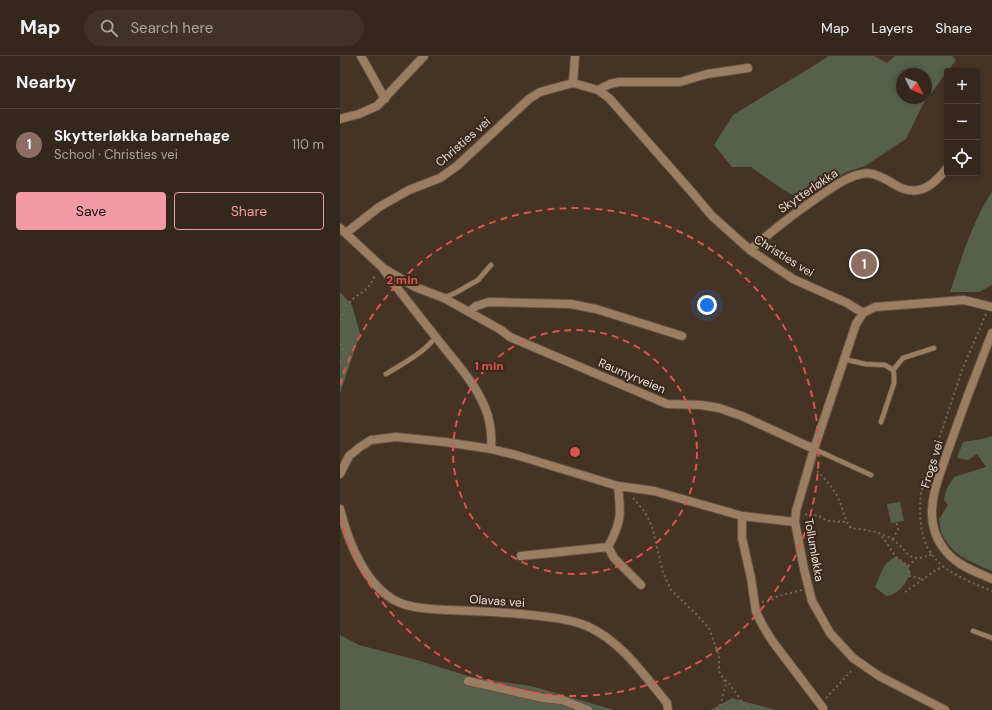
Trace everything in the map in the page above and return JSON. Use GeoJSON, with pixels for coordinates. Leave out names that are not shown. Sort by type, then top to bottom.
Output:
{"type":"FeatureCollection","features":[{"type":"Feature","properties":{"kind":"street"},"geometry":{"type":"LineString","coordinates":[[361,56],[385,99]]}},
{"type":"Feature","properties":{"kind":"street"},"geometry":{"type":"LineString","coordinates":[[340,119],[359,114],[377,106],[424,56]]}},
{"type":"Feature","properties":{"kind":"street"},"geometry":{"type":"LineString","coordinates":[[572,83],[575,56]]}},
{"type":"Feature","properties":{"kind":"street"},"geometry":{"type":"LineString","coordinates":[[598,90],[610,84],[619,82],[680,82],[707,74],[748,68]]}},
{"type":"Feature","properties":{"kind":"street","name":"Christies vei"},"geometry":{"type":"LineString","coordinates":[[343,231],[379,207],[409,190],[440,178],[457,166],[520,108],[540,92],[572,83],[598,90],[609,98],[712,216],[750,250],[793,279],[847,303],[863,313]]}},
{"type":"Feature","properties":{"kind":"street","name":"Skytterløkka"},"geometry":{"type":"LineString","coordinates":[[750,250],[796,211],[855,175],[864,173],[875,174],[903,189],[913,191],[927,188],[935,183],[944,172]]}},
{"type":"Feature","properties":{"kind":"street","name":"Raumyrveien"},"geometry":{"type":"LineString","coordinates":[[343,231],[383,268],[415,287],[444,298],[501,330],[510,338],[667,404],[701,405],[719,408],[742,416],[814,449]]}},
{"type":"Feature","properties":{"kind":"street"},"geometry":{"type":"LineString","coordinates":[[383,268],[478,393],[488,415],[492,434],[491,450]]}},
{"type":"Feature","properties":{"kind":"street"},"geometry":{"type":"LineString","coordinates":[[863,313],[875,307],[964,300],[992,306]]}},
{"type":"Feature","properties":{"kind":"street"},"geometry":{"type":"LineString","coordinates":[[469,312],[476,306],[489,302],[571,304],[596,309],[682,336]]}},
{"type":"Feature","properties":{"kind":"street","name":"Tollumløkka"},"geometry":{"type":"LineString","coordinates":[[863,313],[856,324],[814,449],[796,511],[795,522],[812,601],[830,633],[853,658],[879,676],[945,710]]}},
{"type":"Feature","properties":{"kind":"street","name":"Frogs vei"},"geometry":{"type":"LineString","coordinates":[[992,333],[963,406],[943,467],[933,501],[932,516],[934,532],[942,546],[951,557],[961,565],[992,579]]}},
{"type":"Feature","properties":{"kind":"street"},"geometry":{"type":"LineString","coordinates":[[340,474],[349,456],[371,440],[396,437],[445,442],[516,455],[618,488],[654,491],[742,516],[795,522]]}},
{"type":"Feature","properties":{"kind":"street"},"geometry":{"type":"LineString","coordinates":[[608,546],[619,522],[621,509],[618,488]]}},
{"type":"Feature","properties":{"kind":"street","name":"Olavas vei"},"geometry":{"type":"LineString","coordinates":[[340,509],[345,529],[355,552],[364,568],[386,595],[399,602],[420,608],[544,616],[568,620],[585,626],[600,633],[622,649],[666,703],[668,710]]}},
{"type":"Feature","properties":{"kind":"street"},"geometry":{"type":"LineString","coordinates":[[742,516],[742,538],[751,578],[756,612],[763,626],[791,666],[822,706]]}},
{"type":"Feature","properties":{"kind":"street"},"geometry":{"type":"LineString","coordinates":[[521,556],[608,546]]}},
{"type":"Feature","properties":{"kind":"street"},"geometry":{"type":"LineString","coordinates":[[608,546],[614,558],[641,585]]}},
{"type":"Feature","properties":{"kind":"street"},"geometry":{"type":"LineString","coordinates":[[468,681],[543,698],[562,700],[588,710]]}},
{"type":"Feature","properties":{"kind":"lane"},"geometry":{"type":"LineString","coordinates":[[444,298],[478,280],[491,265]]}},
{"type":"Feature","properties":{"kind":"lane"},"geometry":{"type":"LineString","coordinates":[[386,374],[412,359],[427,348],[436,337]]}},
{"type":"Feature","properties":{"kind":"lane"},"geometry":{"type":"LineString","coordinates":[[893,370],[903,358],[934,348]]}},
{"type":"Feature","properties":{"kind":"lane"},"geometry":{"type":"LineString","coordinates":[[844,359],[865,364],[886,365],[893,370],[894,383],[880,422]]}},
{"type":"Feature","properties":{"kind":"lane"},"geometry":{"type":"LineString","coordinates":[[814,449],[871,475]]}},
{"type":"Feature","properties":{"kind":"lane"},"geometry":{"type":"LineString","coordinates":[[973,631],[992,638]]}},
{"type":"Feature","properties":{"kind":"path"},"geometry":{"type":"LineString","coordinates":[[340,320],[345,307],[354,298],[368,288],[374,276],[383,268]]}},
{"type":"Feature","properties":{"kind":"path"},"geometry":{"type":"LineString","coordinates":[[340,344],[346,355],[340,362]]}},
{"type":"Feature","properties":{"kind":"path"},"geometry":{"type":"LineString","coordinates":[[810,463],[827,481],[837,496],[846,522],[851,528],[874,532],[893,539],[910,556],[916,559],[925,558],[932,554]]}},
{"type":"Feature","properties":{"kind":"path"},"geometry":{"type":"LineString","coordinates":[[618,488],[631,496],[639,504],[649,519],[663,573],[671,590],[709,628],[719,656],[719,671],[726,684],[718,710]]}},
{"type":"Feature","properties":{"kind":"path"},"geometry":{"type":"LineString","coordinates":[[796,511],[809,516],[817,516],[828,521],[846,522]]}},
{"type":"Feature","properties":{"kind":"path"},"geometry":{"type":"LineString","coordinates":[[893,539],[898,529],[896,520]]}},
{"type":"Feature","properties":{"kind":"path"},"geometry":{"type":"LineString","coordinates":[[881,534],[896,557],[908,566],[909,576],[924,579]]}},
{"type":"Feature","properties":{"kind":"path"},"geometry":{"type":"LineString","coordinates":[[908,566],[916,559]]}},
{"type":"Feature","properties":{"kind":"path"},"geometry":{"type":"LineString","coordinates":[[905,592],[936,570],[943,567]]}},
{"type":"Feature","properties":{"kind":"path"},"geometry":{"type":"LineString","coordinates":[[755,602],[770,601],[778,596],[794,592]]}},
{"type":"Feature","properties":{"kind":"path"},"geometry":{"type":"LineString","coordinates":[[822,706],[859,662]]}},
{"type":"Feature","properties":{"kind":"path"},"geometry":{"type":"LineString","coordinates":[[724,679],[728,682],[744,706],[750,710]]}},
{"type":"Feature","properties":{"kind":"green space"},"geometry":{"type":"Polygon","coordinates":[[[828,56],[874,56],[887,63],[895,56],[952,56],[956,60],[950,68],[944,68],[944,76],[932,92],[932,68],[896,68],[896,104],[923,104],[906,139],[865,166],[846,172],[803,201],[782,189],[751,167],[732,167],[714,145],[733,115],[828,56]]]}},
{"type":"Feature","properties":{"kind":"green space"},"geometry":{"type":"Polygon","coordinates":[[[992,192],[992,285],[979,292],[950,292],[973,228],[992,192]]]}},
{"type":"Feature","properties":{"kind":"green space"},"geometry":{"type":"Polygon","coordinates":[[[340,292],[352,305],[360,334],[340,394],[340,292]]]}},
{"type":"Feature","properties":{"kind":"green space"},"geometry":{"type":"Polygon","coordinates":[[[992,436],[992,571],[977,565],[951,548],[942,534],[939,519],[948,505],[944,500],[946,490],[954,477],[986,467],[977,454],[968,460],[957,458],[963,442],[992,436]]]}},
{"type":"Feature","properties":{"kind":"green space"},"geometry":{"type":"Polygon","coordinates":[[[900,502],[904,521],[891,523],[887,504],[900,502]]]}},
{"type":"Feature","properties":{"kind":"green space"},"geometry":{"type":"Polygon","coordinates":[[[896,557],[908,566],[911,573],[898,591],[886,596],[875,587],[882,569],[887,562],[896,557]]]}},
{"type":"Feature","properties":{"kind":"green space"},"geometry":{"type":"Polygon","coordinates":[[[340,635],[359,645],[417,660],[474,678],[531,686],[614,710],[340,710],[340,635]]]}},
{"type":"Feature","properties":{"kind":"green space"},"geometry":{"type":"Polygon","coordinates":[[[732,698],[776,710],[711,710],[732,698]]]}},
{"type":"Feature","properties":{"kind":"place","name":"Skytterløkka barnehage"},"geometry":{"type":"Point","coordinates":[864,264]}}]}
